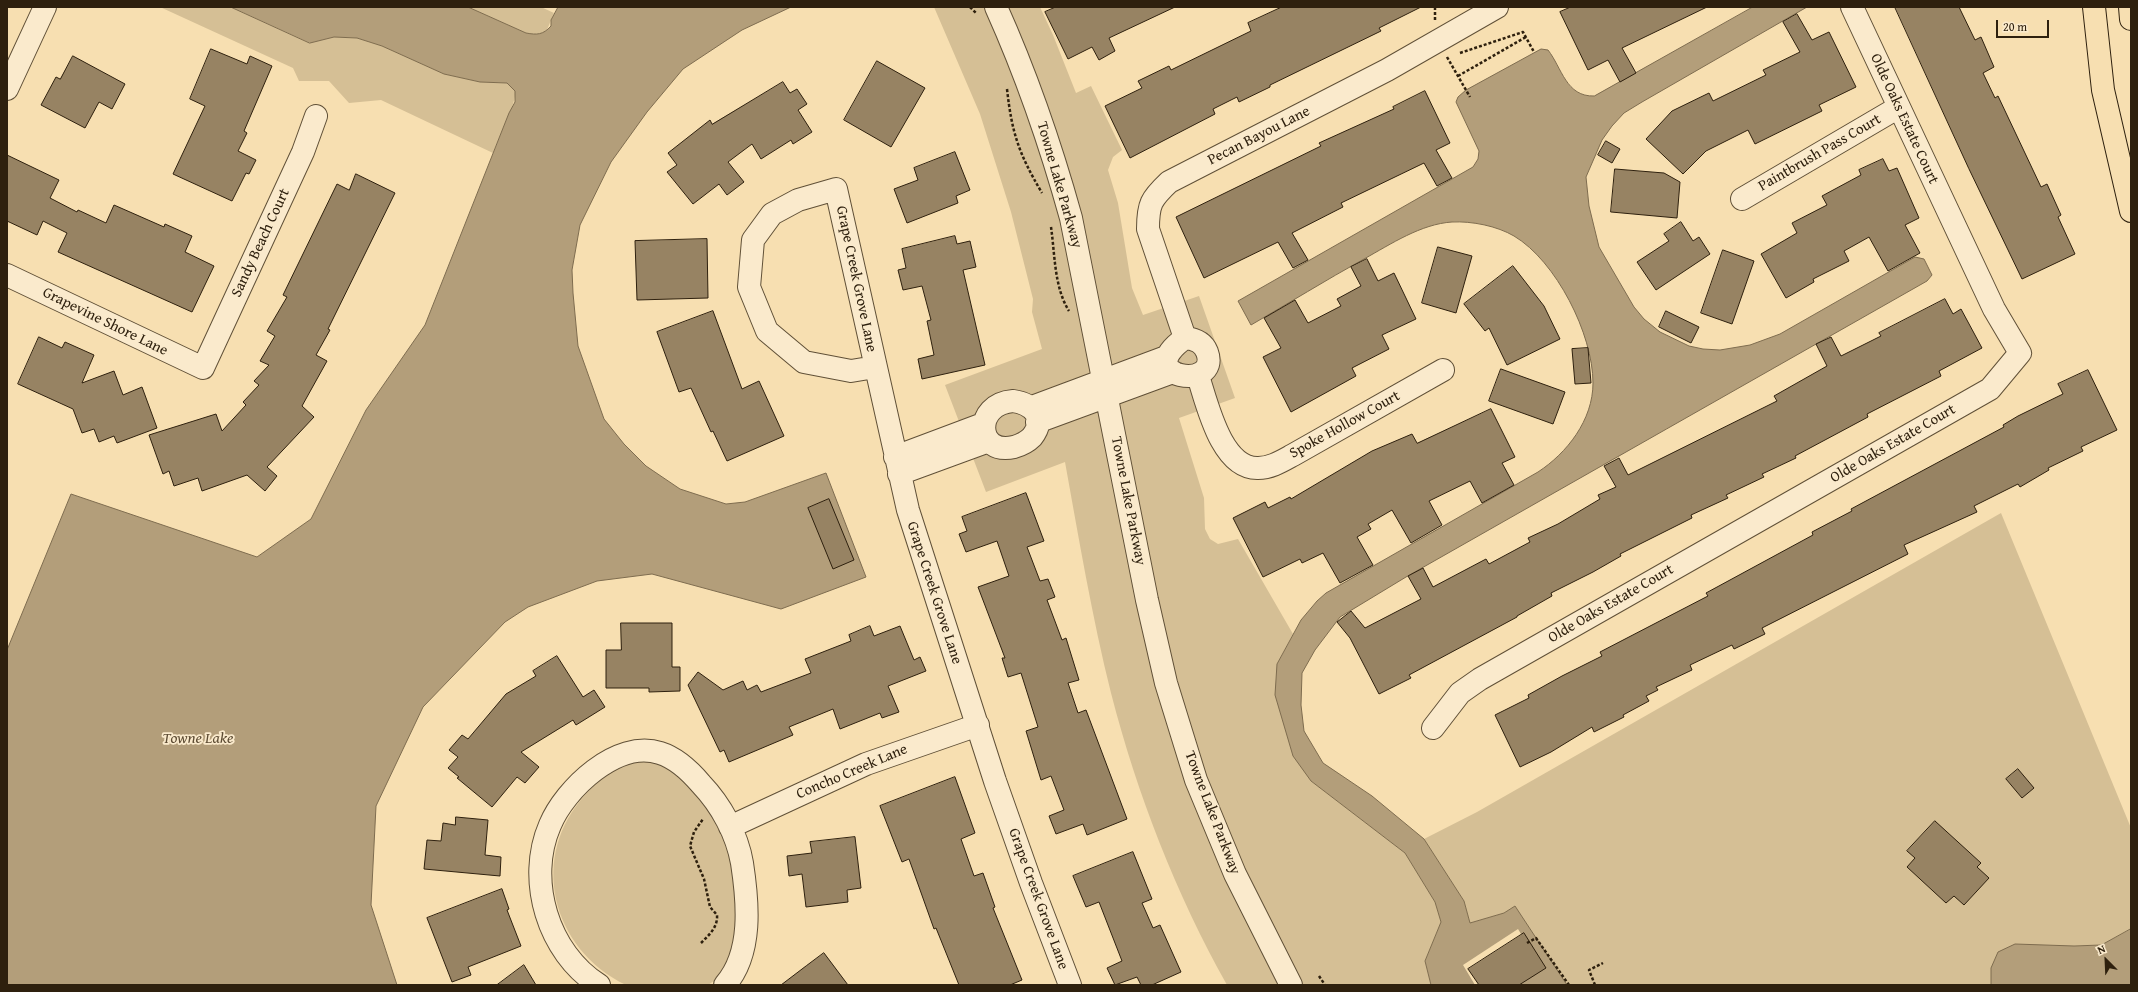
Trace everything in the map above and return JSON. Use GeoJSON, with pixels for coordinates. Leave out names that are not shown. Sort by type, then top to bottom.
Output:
{"type":"FeatureCollection","features":[{"type":"Feature","properties":{"kind":"main road"},"geometry":{"type":"LineString","coordinates":[[2094,7],[2103,90],[2131,212]]}},
{"type":"Feature","properties":{"kind":"main road"},"geometry":{"type":"LineString","coordinates":[[2130,7],[2131,19]]}},
{"type":"Feature","properties":{"kind":"street"},"geometry":{"type":"LineString","coordinates":[[7,89],[45,7]]}},
{"type":"Feature","properties":{"kind":"street","name":"Pecan Bayou Lane"},"geometry":{"type":"LineString","coordinates":[[1185,338],[1148,229],[1148,211],[1153,197],[1169,182],[1387,70],[1497,7]]}},
{"type":"Feature","properties":{"kind":"street","name":"Olde Oaks Estate Court"},"geometry":{"type":"LineString","coordinates":[[1432,728],[1460,693],[1480,679],[1990,389],[2020,353],[1994,309],[1852,7]]}},
{"type":"Feature","properties":{"kind":"street","name":"Towne Lake Parkway"},"geometry":{"type":"LineString","coordinates":[[988,12],[1034,99],[1054,158],[1071,218],[1147,600],[1168,690],[1196,780],[1235,874],[1291,985]]}},
{"type":"Feature","properties":{"kind":"street","name":"Paintbrush Pass Court"},"geometry":{"type":"LineString","coordinates":[[1742,200],[1899,107]]}},
{"type":"Feature","properties":{"kind":"street","name":"Sandy Beach Court"},"geometry":{"type":"LineString","coordinates":[[202,368],[303,152],[316,116]]}},
{"type":"Feature","properties":{"kind":"street","name":"Grape Creek Grove Lane"},"geometry":{"type":"LineString","coordinates":[[875,367],[851,371],[804,362],[767,331],[749,287],[753,240],[772,214],[798,200],[836,189],[897,466],[912,524],[1031,883],[1070,985]]}},
{"type":"Feature","properties":{"kind":"street","name":"Grapevine Shore Lane"},"geometry":{"type":"LineString","coordinates":[[7,275],[202,368]]}},
{"type":"Feature","properties":{"kind":"street"},"geometry":{"type":"LineString","coordinates":[[1185,338],[1194,339],[1202,343],[1207,352],[1208,361],[1205,370],[1198,376],[1185,376],[1170,364],[1175,345],[1185,338]]}},
{"type":"Feature","properties":{"kind":"street"},"geometry":{"type":"LineString","coordinates":[[1035,415],[1170,364]]}},
{"type":"Feature","properties":{"kind":"street","name":"Spoke Hollow Court"},"geometry":{"type":"LineString","coordinates":[[1198,376],[1218,432],[1229,454],[1243,465],[1258,468],[1273,465],[1443,370]]}},
{"type":"Feature","properties":{"kind":"street"},"geometry":{"type":"LineString","coordinates":[[1004,402],[1019,402],[1035,415],[1034,434],[1028,441],[1018,446],[1008,448],[999,447],[986,433],[987,415],[993,408],[1004,402]]}},
{"type":"Feature","properties":{"kind":"street"},"geometry":{"type":"LineString","coordinates":[[897,466],[986,433]]}},
{"type":"Feature","properties":{"kind":"street","name":"Concho Creek Lane"},"geometry":{"type":"LineString","coordinates":[[725,818],[866,764],[978,725]]}},
{"type":"Feature","properties":{"kind":"street"},"geometry":{"type":"LineString","coordinates":[[599,985],[576,966],[564,952],[548,919],[543,899],[540,866],[545,839],[550,825],[565,799],[594,770],[610,760],[626,754],[651,752],[669,757],[680,764],[701,784],[725,818],[740,852],[747,898],[747,916],[740,956],[725,985]]}},
{"type":"Feature","properties":{"kind":"path"},"geometry":{"type":"LineString","coordinates":[[970,7],[988,12]]}},
{"type":"Feature","properties":{"kind":"path"},"geometry":{"type":"LineString","coordinates":[[1446,57],[1522,32],[1534,52]]}},
{"type":"Feature","properties":{"kind":"path"},"geometry":{"type":"LineString","coordinates":[[1458,76],[1526,37]]}},
{"type":"Feature","properties":{"kind":"path"},"geometry":{"type":"LineString","coordinates":[[1008,82],[1010,119],[1016,144],[1044,199]]}},
{"type":"Feature","properties":{"kind":"path"},"geometry":{"type":"LineString","coordinates":[[1466,90],[1470,96]]}},
{"type":"Feature","properties":{"kind":"path"},"geometry":{"type":"LineString","coordinates":[[1050,223],[1057,278],[1062,301],[1070,314]]}},
{"type":"Feature","properties":{"kind":"path"},"geometry":{"type":"LineString","coordinates":[[701,942],[716,925],[718,915],[710,907],[704,879],[690,846],[697,826],[703,820],[725,818]]}},
{"type":"Feature","properties":{"kind":"path"},"geometry":{"type":"LineString","coordinates":[[1526,943],[1536,938],[1569,985]]}},
{"type":"Feature","properties":{"kind":"path"},"geometry":{"type":"LineString","coordinates":[[1595,985],[1589,970],[1603,963]]}},
{"type":"Feature","properties":{"kind":"path"},"geometry":{"type":"LineString","coordinates":[[1319,976],[1325,985]]}},
{"type":"Feature","properties":{"kind":"shaded area"},"geometry":{"type":"Polygon","coordinates":[[[160,7],[231,7],[310,43],[334,37],[357,38],[382,46],[444,74],[480,82],[507,83],[515,91],[515,97],[507,121],[493,153],[381,100],[349,103],[329,81],[299,81],[293,68],[160,7]]]}},
{"type":"Feature","properties":{"kind":"shaded area"},"geometry":{"type":"Polygon","coordinates":[[[468,7],[541,7],[554,13],[546,31],[539,34],[533,34],[526,33],[468,7]]]}},
{"type":"Feature","properties":{"kind":"shaded area"},"geometry":{"type":"Polygon","coordinates":[[[934,7],[1040,7],[1076,93],[1091,86],[1122,150],[1113,157],[1108,170],[1118,203],[1132,288],[1143,315],[1199,296],[1235,398],[1179,418],[1204,498],[1205,529],[1210,539],[1218,544],[1238,539],[1293,634],[1277,664],[1311,781],[1405,853],[1435,902],[1441,922],[1425,961],[1431,985],[1227,985],[1208,950],[1160,843],[1121,731],[1098,636],[1065,462],[986,492],[945,385],[1042,349],[1032,312],[1033,299],[1011,212],[980,114],[934,7]]]}},
{"type":"Feature","properties":{"kind":"shaded area"},"geometry":{"type":"Polygon","coordinates":[[[2001,513],[2131,828],[2131,929],[2101,945],[2074,946],[1991,968],[1991,985],[1567,985],[1515,906],[1504,913],[1470,923],[1464,901],[1424,839],[1477,812],[2001,513]]]}},
{"type":"Feature","properties":{"kind":"shaded area"},"geometry":{"type":"Polygon","coordinates":[[[636,761],[666,765],[684,778],[693,787],[716,820],[731,856],[735,875],[736,895],[734,935],[729,956],[723,969],[714,981],[708,985],[626,985],[600,969],[580,949],[565,925],[556,899],[553,872],[557,845],[568,819],[586,794],[597,783],[615,770],[636,761]]]}},
{"type":"Feature","properties":{"kind":"water","name":"Towne Lake"},"geometry":{"type":"Polygon","coordinates":[[[231,7],[468,7],[526,33],[537,34],[542,33],[551,26],[551,20],[558,7],[791,7],[742,30],[683,69],[647,112],[611,162],[580,225],[572,270],[578,346],[604,419],[624,444],[646,466],[680,489],[726,504],[745,502],[826,473],[866,577],[781,609],[652,574],[597,581],[528,607],[505,622],[423,707],[376,806],[371,905],[397,985],[7,985],[7,650],[71,494],[257,557],[311,519],[366,410],[425,325],[509,113],[515,102],[515,91],[507,83],[480,82],[444,74],[382,46],[357,38],[334,37],[310,43],[231,7]]]}},
{"type":"Feature","properties":{"kind":"water"},"geometry":{"type":"Polygon","coordinates":[[[1753,7],[1807,7],[1624,113],[1602,140],[1586,177],[1589,206],[1599,247],[1634,307],[1644,319],[1660,332],[1689,346],[1720,350],[1750,345],[1780,334],[1915,257],[1924,259],[1932,275],[1927,281],[1406,577],[1340,617],[1315,650],[1302,673],[1301,705],[1304,731],[1323,763],[1372,796],[1424,839],[1464,901],[1470,923],[1504,913],[1515,906],[1567,985],[1431,985],[1425,961],[1441,922],[1435,902],[1405,853],[1311,781],[1293,756],[1275,695],[1277,664],[1301,620],[1326,593],[1538,472],[1559,455],[1576,434],[1583,422],[1592,397],[1593,383],[1587,343],[1569,300],[1544,263],[1529,247],[1514,236],[1500,229],[1468,222],[1440,224],[1406,236],[1251,325],[1238,301],[1473,167],[1478,159],[1479,151],[1456,102],[1458,97],[1466,90],[1541,49],[1548,50],[1571,87],[1577,92],[1594,96],[1753,7]]]}},
{"type":"Feature","properties":{"kind":"water"},"geometry":{"type":"Polygon","coordinates":[[[2131,929],[2131,985],[1991,985],[1991,968],[1998,952],[2015,944],[2074,946],[2101,945],[2131,929]]]}},
{"type":"Feature","properties":{"kind":"pier"},"geometry":{"type":"Polygon","coordinates":[[[1518,929],[1537,961],[1503,985],[1475,985],[1463,965],[1518,929]]]}},
{"type":"Feature","properties":{"kind":"building"},"geometry":{"type":"Polygon","coordinates":[[[1056,7],[1175,7],[1109,38],[1115,51],[1099,60],[1092,47],[1068,59],[1045,12],[1056,7]]]}},
{"type":"Feature","properties":{"kind":"building"},"geometry":{"type":"Polygon","coordinates":[[[1282,7],[1421,7],[1379,28],[1381,31],[1270,85],[1270,87],[1239,102],[1237,97],[1213,109],[1215,114],[1130,158],[1105,106],[1142,88],[1138,81],[1169,66],[1171,70],[1251,31],[1248,23],[1282,7]]]}},
{"type":"Feature","properties":{"kind":"building"},"geometry":{"type":"Polygon","coordinates":[[[1571,7],[1707,7],[1622,48],[1636,73],[1620,82],[1608,60],[1588,70],[1560,12],[1571,7]]]}},
{"type":"Feature","properties":{"kind":"building"},"geometry":{"type":"Polygon","coordinates":[[[1895,7],[1959,7],[1975,40],[1981,37],[1994,67],[1983,73],[1995,98],[1998,96],[2041,187],[2047,184],[2061,215],[2058,217],[2075,254],[2022,279],[1969,169],[1895,7]]]}},
{"type":"Feature","properties":{"kind":"building"},"geometry":{"type":"Polygon","coordinates":[[[1797,14],[1812,40],[1829,32],[1856,87],[1819,105],[1822,111],[1755,144],[1748,130],[1706,151],[1683,174],[1646,139],[1672,111],[1709,93],[1713,101],[1766,75],[1763,70],[1800,52],[1783,22],[1797,14]]]}},
{"type":"Feature","properties":{"kind":"building"},"geometry":{"type":"Polygon","coordinates":[[[211,49],[247,64],[250,56],[272,66],[244,131],[247,133],[238,151],[256,160],[249,174],[246,173],[232,201],[173,174],[205,106],[190,99],[211,49]]]}},
{"type":"Feature","properties":{"kind":"building"},"geometry":{"type":"Polygon","coordinates":[[[73,56],[125,84],[112,109],[99,102],[85,128],[41,105],[56,77],[60,79],[73,56]]]}},
{"type":"Feature","properties":{"kind":"building"},"geometry":{"type":"Polygon","coordinates":[[[877,61],[925,88],[891,147],[844,120],[877,61]]]}},
{"type":"Feature","properties":{"kind":"building"},"geometry":{"type":"Polygon","coordinates":[[[783,82],[790,93],[797,89],[807,104],[798,110],[812,132],[793,144],[791,140],[761,159],[752,144],[728,162],[744,182],[727,195],[719,184],[693,204],[667,172],[677,165],[668,153],[710,120],[712,124],[783,82]]]}},
{"type":"Feature","properties":{"kind":"building"},"geometry":{"type":"Polygon","coordinates":[[[1425,91],[1450,143],[1436,150],[1452,178],[1437,186],[1424,163],[1341,203],[1343,207],[1292,233],[1308,260],[1293,268],[1278,242],[1204,278],[1176,217],[1321,146],[1319,143],[1394,109],[1393,107],[1425,91]]]}},
{"type":"Feature","properties":{"kind":"building"},"geometry":{"type":"Polygon","coordinates":[[[1606,141],[1620,149],[1612,163],[1598,155],[1606,141]]]}},
{"type":"Feature","properties":{"kind":"building"},"geometry":{"type":"Polygon","coordinates":[[[955,152],[970,190],[956,196],[958,203],[907,223],[894,189],[918,180],[914,168],[955,152]]]}},
{"type":"Feature","properties":{"kind":"building"},"geometry":{"type":"Polygon","coordinates":[[[7,155],[59,180],[50,198],[77,212],[78,210],[106,223],[114,205],[164,227],[165,224],[192,236],[185,252],[214,266],[192,312],[58,252],[67,233],[43,221],[37,235],[7,221],[7,155]]]}},
{"type":"Feature","properties":{"kind":"building"},"geometry":{"type":"Polygon","coordinates":[[[1883,159],[1889,171],[1897,168],[1919,218],[1905,225],[1920,253],[1888,271],[1869,237],[1844,251],[1849,261],[1813,279],[1814,282],[1786,298],[1761,254],[1797,233],[1792,223],[1827,205],[1822,196],[1861,175],[1859,170],[1883,159]]]}},
{"type":"Feature","properties":{"kind":"building"},"geometry":{"type":"Polygon","coordinates":[[[1615,169],[1664,173],[1680,182],[1677,218],[1611,212],[1615,169]]]}},
{"type":"Feature","properties":{"kind":"building"},"geometry":{"type":"Polygon","coordinates":[[[356,174],[395,193],[328,329],[330,330],[316,355],[327,361],[302,406],[314,417],[267,467],[277,476],[265,491],[247,475],[202,491],[198,478],[174,486],[169,471],[163,474],[149,435],[216,414],[222,431],[246,405],[243,402],[259,385],[254,381],[269,365],[260,361],[275,336],[267,331],[287,297],[283,295],[337,184],[349,190],[356,174]]]}},
{"type":"Feature","properties":{"kind":"building"},"geometry":{"type":"Polygon","coordinates":[[[1681,222],[1693,241],[1699,237],[1710,254],[1656,290],[1637,262],[1669,241],[1664,234],[1681,222]]]}},
{"type":"Feature","properties":{"kind":"building"},"geometry":{"type":"Polygon","coordinates":[[[955,236],[957,244],[970,241],[976,267],[963,270],[985,365],[922,379],[918,359],[934,355],[927,321],[931,320],[922,286],[903,290],[898,270],[906,268],[902,249],[955,236]]]}},
{"type":"Feature","properties":{"kind":"building"},"geometry":{"type":"Polygon","coordinates":[[[707,239],[708,298],[637,300],[635,241],[707,239]]]}},
{"type":"Feature","properties":{"kind":"building"},"geometry":{"type":"Polygon","coordinates":[[[1438,247],[1472,256],[1456,313],[1422,303],[1438,247]]]}},
{"type":"Feature","properties":{"kind":"building"},"geometry":{"type":"Polygon","coordinates":[[[1723,250],[1754,261],[1732,324],[1701,313],[1723,250]]]}},
{"type":"Feature","properties":{"kind":"building"},"geometry":{"type":"Polygon","coordinates":[[[1367,259],[1378,281],[1394,273],[1416,319],[1382,335],[1389,349],[1352,368],[1356,376],[1291,412],[1263,357],[1281,348],[1264,318],[1295,300],[1308,323],[1341,306],[1337,299],[1361,286],[1351,267],[1367,259]]]}},
{"type":"Feature","properties":{"kind":"building"},"geometry":{"type":"Polygon","coordinates":[[[1513,266],[1544,306],[1560,339],[1507,365],[1489,328],[1485,331],[1464,304],[1513,266]]]}},
{"type":"Feature","properties":{"kind":"building"},"geometry":{"type":"Polygon","coordinates":[[[1945,299],[1953,314],[1961,309],[1982,348],[1939,371],[1941,376],[1867,414],[1868,417],[1795,456],[1796,458],[1762,474],[1764,477],[1726,495],[1728,498],[1691,515],[1692,518],[1620,554],[1621,556],[1593,572],[1551,593],[1552,596],[1517,617],[1409,675],[1411,678],[1379,694],[1350,638],[1337,622],[1351,611],[1365,628],[1421,599],[1408,576],[1423,568],[1433,587],[1486,559],[1489,564],[1530,542],[1528,538],[1558,524],[1600,499],[1598,495],[1616,487],[1604,466],[1619,458],[1628,475],[1777,401],[1774,396],[1827,366],[1816,344],[1831,337],[1841,356],[1881,336],[1879,333],[1945,299]]]}},
{"type":"Feature","properties":{"kind":"building"},"geometry":{"type":"Polygon","coordinates":[[[713,311],[742,389],[759,381],[784,436],[727,461],[713,431],[711,432],[691,388],[679,392],[657,332],[713,311]]]}},
{"type":"Feature","properties":{"kind":"building"},"geometry":{"type":"Polygon","coordinates":[[[1666,311],[1699,327],[1691,343],[1659,327],[1666,311]]]}},
{"type":"Feature","properties":{"kind":"building"},"geometry":{"type":"Polygon","coordinates":[[[39,337],[62,348],[65,342],[94,355],[82,383],[114,371],[123,395],[142,387],[157,428],[117,443],[114,436],[99,442],[94,429],[82,433],[73,409],[18,384],[39,337]]]}},
{"type":"Feature","properties":{"kind":"building"},"geometry":{"type":"Polygon","coordinates":[[[1588,348],[1591,383],[1575,384],[1572,349],[1588,348]]]}},
{"type":"Feature","properties":{"kind":"building"},"geometry":{"type":"Polygon","coordinates":[[[1501,369],[1565,392],[1553,424],[1489,401],[1501,369]]]}},
{"type":"Feature","properties":{"kind":"building"},"geometry":{"type":"Polygon","coordinates":[[[2088,370],[2117,430],[2081,447],[2083,451],[2048,468],[2049,470],[2020,487],[2018,484],[1974,506],[1977,512],[1904,545],[1908,554],[1762,628],[1765,634],[1734,649],[1732,645],[1690,665],[1692,670],[1656,687],[1658,690],[1646,696],[1649,701],[1623,715],[1624,717],[1594,732],[1592,727],[1551,752],[1520,767],[1495,715],[1529,698],[1528,695],[1562,676],[1602,656],[1600,652],[1708,596],[1706,593],[1813,535],[1812,532],[1852,511],[1851,509],[2004,427],[2003,425],[2018,416],[2063,394],[2058,384],[2088,370]]]}},
{"type":"Feature","properties":{"kind":"building"},"geometry":{"type":"Polygon","coordinates":[[[1491,409],[1515,457],[1502,463],[1514,485],[1482,503],[1470,481],[1429,501],[1442,525],[1411,543],[1392,510],[1368,524],[1371,529],[1357,537],[1373,565],[1340,583],[1323,553],[1302,563],[1300,559],[1263,577],[1233,518],[1265,502],[1268,508],[1290,497],[1291,499],[1372,451],[1412,434],[1417,443],[1491,409]]]}},
{"type":"Feature","properties":{"kind":"building"},"geometry":{"type":"Polygon","coordinates":[[[1026,493],[1044,541],[1027,547],[1040,581],[1048,579],[1055,597],[1047,600],[1062,640],[1066,638],[1079,680],[1068,683],[1078,713],[1086,710],[1127,819],[1087,835],[1083,824],[1056,834],[1049,816],[1064,810],[1051,776],[1041,780],[1026,731],[1038,727],[1021,673],[1008,677],[1002,658],[1005,658],[978,587],[1009,576],[997,541],[966,552],[959,534],[967,531],[962,517],[1026,493]]]}},
{"type":"Feature","properties":{"kind":"building"},"geometry":{"type":"Polygon","coordinates":[[[829,499],[854,560],[833,569],[808,508],[829,499]]]}},
{"type":"Feature","properties":{"kind":"building"},"geometry":{"type":"Polygon","coordinates":[[[621,623],[672,623],[672,667],[680,667],[680,691],[649,692],[649,688],[606,688],[606,650],[621,650],[621,623]]]}},
{"type":"Feature","properties":{"kind":"building"},"geometry":{"type":"Polygon","coordinates":[[[870,626],[874,636],[900,626],[914,660],[920,657],[926,671],[888,686],[899,712],[882,718],[880,713],[840,729],[833,709],[789,727],[793,735],[729,762],[724,750],[720,752],[688,685],[698,672],[723,690],[743,681],[747,690],[757,685],[761,692],[811,673],[805,659],[851,641],[849,635],[870,626]]]}},
{"type":"Feature","properties":{"kind":"building"},"geometry":{"type":"Polygon","coordinates":[[[557,656],[583,697],[594,690],[605,707],[576,725],[573,720],[521,752],[539,767],[525,783],[517,777],[492,807],[457,778],[459,777],[448,768],[458,757],[449,750],[462,735],[468,739],[506,694],[536,676],[533,671],[557,656]]]}},
{"type":"Feature","properties":{"kind":"building"},"geometry":{"type":"Polygon","coordinates":[[[2018,769],[2034,788],[2022,798],[2006,779],[2018,769]]]}},
{"type":"Feature","properties":{"kind":"building"},"geometry":{"type":"Polygon","coordinates":[[[955,777],[975,833],[961,839],[974,876],[983,873],[995,907],[993,908],[1022,980],[1010,985],[959,985],[936,928],[934,929],[909,859],[902,862],[880,806],[955,777]]]}},
{"type":"Feature","properties":{"kind":"building"},"geometry":{"type":"Polygon","coordinates":[[[456,817],[488,820],[485,855],[501,857],[500,876],[424,869],[427,840],[441,841],[443,823],[455,825],[456,817]]]}},
{"type":"Feature","properties":{"kind":"building"},"geometry":{"type":"Polygon","coordinates":[[[1935,821],[1981,863],[1977,867],[1989,878],[1964,905],[1954,896],[1946,903],[1907,867],[1915,858],[1907,851],[1935,821]]]}},
{"type":"Feature","properties":{"kind":"building"},"geometry":{"type":"Polygon","coordinates":[[[855,837],[861,888],[847,890],[848,902],[806,907],[802,874],[789,876],[787,856],[812,853],[810,842],[855,837]]]}},
{"type":"Feature","properties":{"kind":"building"},"geometry":{"type":"Polygon","coordinates":[[[1133,852],[1152,899],[1142,903],[1153,928],[1160,925],[1181,972],[1152,985],[1141,985],[1137,977],[1115,985],[1107,968],[1122,961],[1099,902],[1086,907],[1073,876],[1133,852]]]}},
{"type":"Feature","properties":{"kind":"building"},"geometry":{"type":"Polygon","coordinates":[[[502,889],[509,909],[507,910],[521,946],[468,967],[471,975],[452,982],[427,918],[502,889]]]}},
{"type":"Feature","properties":{"kind":"building"},"geometry":{"type":"Polygon","coordinates":[[[1524,933],[1546,968],[1519,985],[1479,985],[1468,969],[1524,933]]]}},
{"type":"Feature","properties":{"kind":"building"},"geometry":{"type":"Polygon","coordinates":[[[824,953],[848,985],[781,985],[806,966],[824,953]]]}},
{"type":"Feature","properties":{"kind":"building"},"geometry":{"type":"Polygon","coordinates":[[[524,965],[536,985],[497,985],[524,965]]]}}]}
